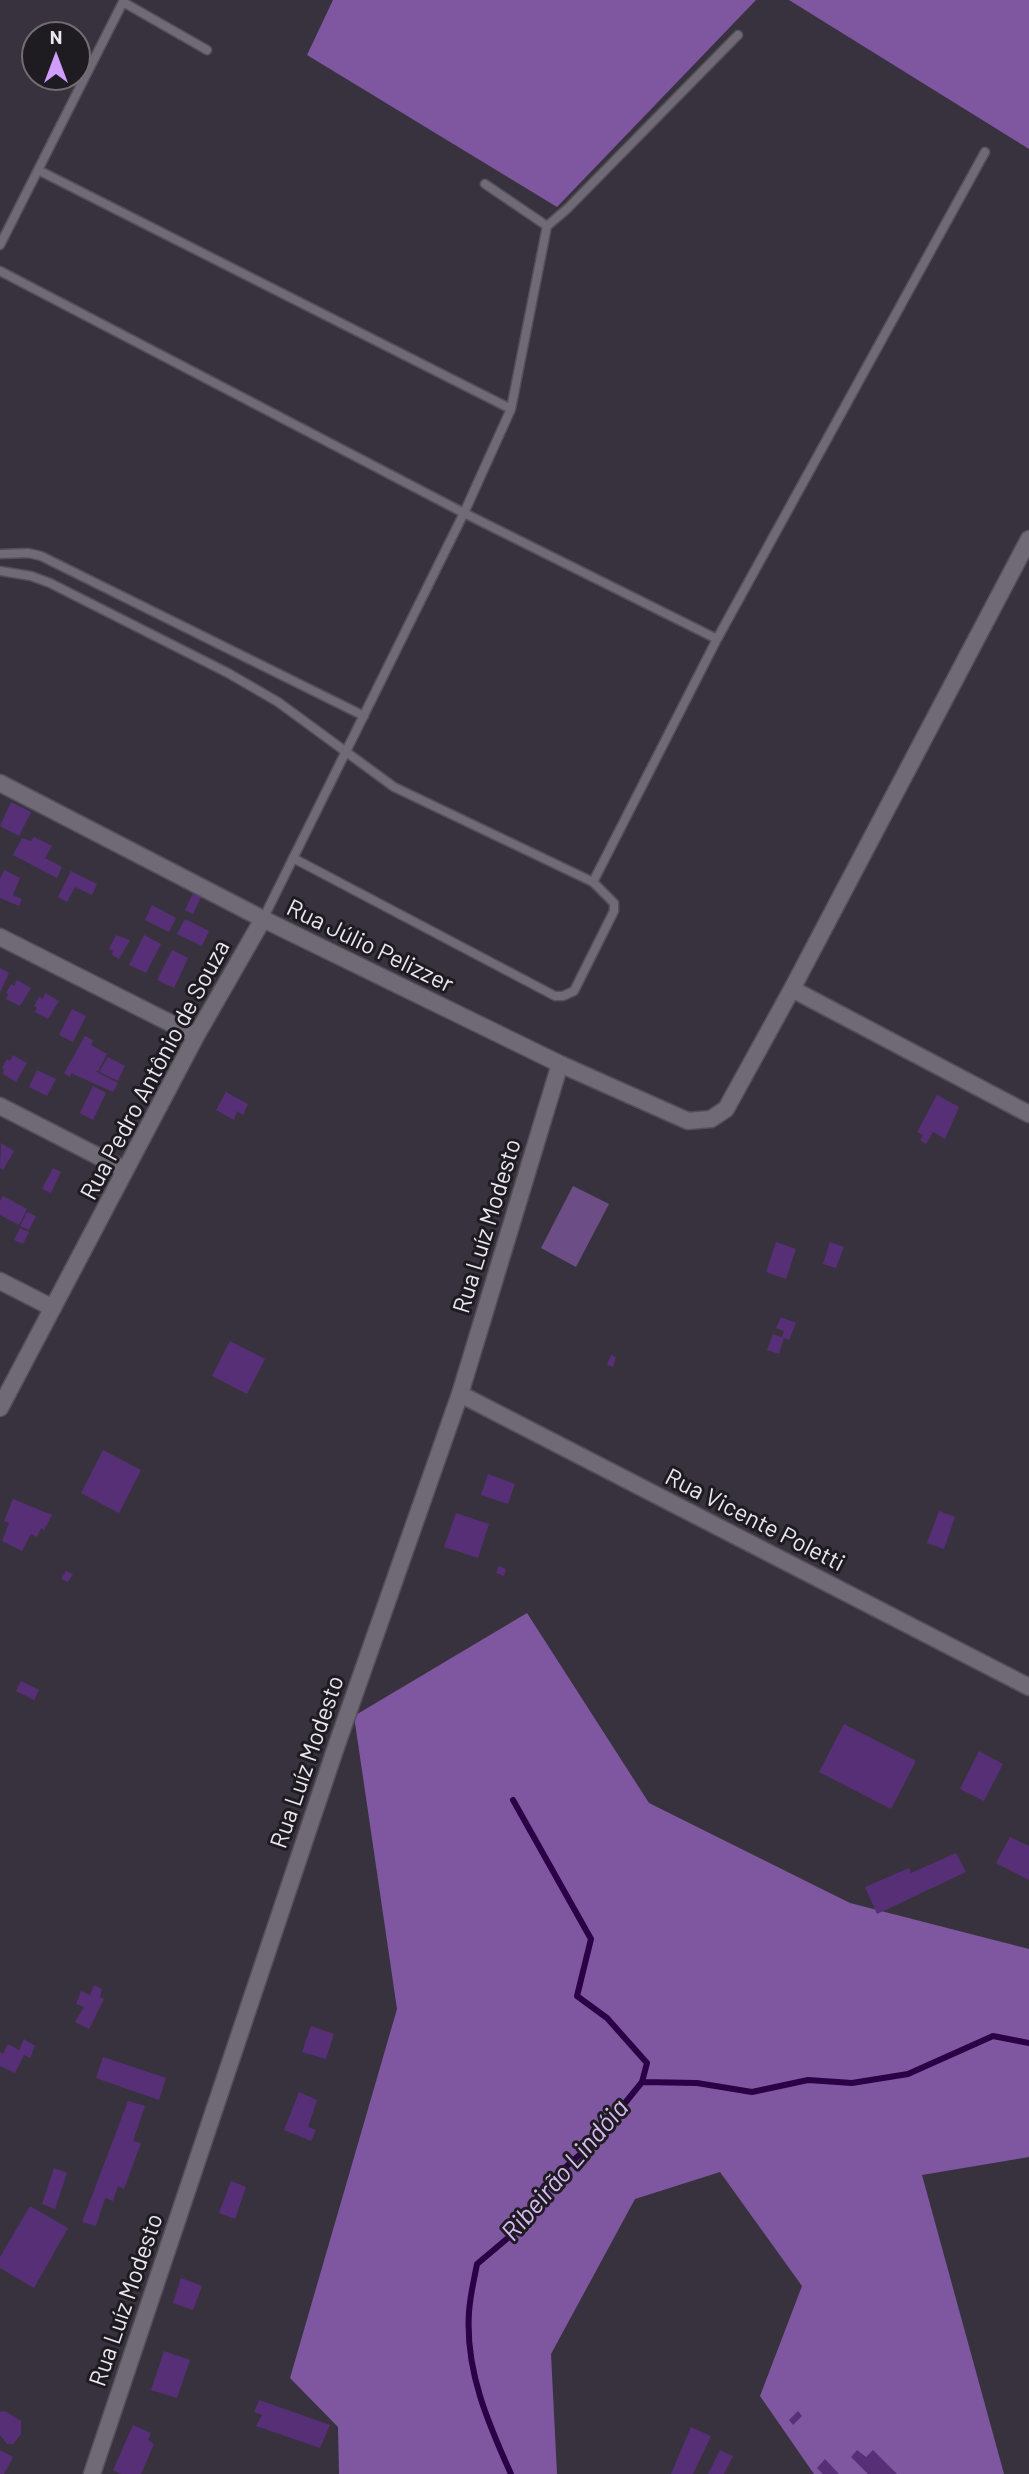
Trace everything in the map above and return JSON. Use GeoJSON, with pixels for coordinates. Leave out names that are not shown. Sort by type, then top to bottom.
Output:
{"type":"FeatureCollection","features":[{"type":"Feature","properties":{"kind":"street"},"geometry":{"type":"LineString","coordinates":[[1029,539],[792,989],[1029,1114]]}},
{"type":"Feature","properties":{"kind":"street","name":"Rua Júlio Pelizzer"},"geometry":{"type":"LineString","coordinates":[[0,783],[263,919],[560,1064],[688,1121],[711,1119],[726,1109],[792,989]]}},
{"type":"Feature","properties":{"kind":"street","name":"Rua Pedro Antônio de Souza"},"geometry":{"type":"LineString","coordinates":[[0,1408],[196,1036],[263,919]]}},
{"type":"Feature","properties":{"kind":"street"},"geometry":{"type":"LineString","coordinates":[[0,937],[196,1036]]}},
{"type":"Feature","properties":{"kind":"street","name":"Rua Luíz Modesto"},"geometry":{"type":"LineString","coordinates":[[92,2474],[336,1747],[460,1394],[560,1064]]}},
{"type":"Feature","properties":{"kind":"street"},"geometry":{"type":"LineString","coordinates":[[0,1106],[125,1170]]}},
{"type":"Feature","properties":{"kind":"street"},"geometry":{"type":"LineString","coordinates":[[0,1281],[53,1308]]}},
{"type":"Feature","properties":{"kind":"street","name":"Rua Vicente Poletti"},"geometry":{"type":"LineString","coordinates":[[460,1394],[1029,1687]]}},
{"type":"Feature","properties":{"kind":"lane"},"geometry":{"type":"LineString","coordinates":[[0,245],[123,2],[207,50]]}},
{"type":"Feature","properties":{"kind":"lane"},"geometry":{"type":"LineString","coordinates":[[485,184],[547,226],[567,209],[738,35]]}},
{"type":"Feature","properties":{"kind":"lane"},"geometry":{"type":"LineString","coordinates":[[593,882],[717,639],[985,152]]}},
{"type":"Feature","properties":{"kind":"lane"},"geometry":{"type":"LineString","coordinates":[[38,170],[511,410]]}},
{"type":"Feature","properties":{"kind":"lane","name":"Rua Pedro Antônio de Souza"},"geometry":{"type":"LineString","coordinates":[[263,919],[464,513],[511,410],[547,226]]}},
{"type":"Feature","properties":{"kind":"lane"},"geometry":{"type":"LineString","coordinates":[[0,271],[464,513],[717,639]]}},
{"type":"Feature","properties":{"kind":"lane"},"geometry":{"type":"LineString","coordinates":[[0,554],[28,553],[41,556],[363,716]]}},
{"type":"Feature","properties":{"kind":"lane"},"geometry":{"type":"LineString","coordinates":[[0,571],[31,576],[50,583],[229,673],[278,702],[394,787],[593,882],[614,902],[614,911],[574,992],[555,996],[293,858]]}},
{"type":"Feature","properties":{"kind":"shaded area"},"geometry":{"type":"Polygon","coordinates":[[[333,0],[756,0],[557,207],[307,55],[333,0]]]}},
{"type":"Feature","properties":{"kind":"shaded area"},"geometry":{"type":"Polygon","coordinates":[[[789,0],[1029,0],[1029,149],[789,0]]]}},
{"type":"Feature","properties":{"kind":"shaded area"},"geometry":{"type":"Polygon","coordinates":[[[573,1186],[609,1204],[576,1267],[541,1248],[573,1186]]]}},
{"type":"Feature","properties":{"kind":"shaded area"},"geometry":{"type":"Polygon","coordinates":[[[527,1613],[649,1803],[850,1903],[1029,1949],[1029,2157],[922,2175],[1004,2474],[814,2474],[760,2396],[802,2286],[720,2172],[635,2199],[551,2354],[557,2474],[339,2474],[338,2427],[290,2378],[397,2009],[354,1716],[527,1613]]]}},
{"type":"Feature","properties":{"kind":"building"},"geometry":{"type":"Polygon","coordinates":[[[11,802],[31,812],[19,836],[0,826],[11,802]]]}},
{"type":"Feature","properties":{"kind":"building"},"geometry":{"type":"Polygon","coordinates":[[[34,837],[52,846],[45,858],[62,867],[57,878],[13,855],[22,838],[31,841],[34,837]]]}},
{"type":"Feature","properties":{"kind":"building"},"geometry":{"type":"Polygon","coordinates":[[[4,870],[20,878],[13,895],[22,899],[19,906],[0,898],[0,879],[4,870]]]}},
{"type":"Feature","properties":{"kind":"building"},"geometry":{"type":"Polygon","coordinates":[[[71,871],[97,884],[92,895],[75,887],[67,902],[58,897],[71,871]]]}},
{"type":"Feature","properties":{"kind":"building"},"geometry":{"type":"Polygon","coordinates":[[[195,889],[203,893],[193,914],[185,910],[195,889]]]}},
{"type":"Feature","properties":{"kind":"building"},"geometry":{"type":"Polygon","coordinates":[[[152,905],[176,918],[169,932],[145,920],[152,905]]]}},
{"type":"Feature","properties":{"kind":"building"},"geometry":{"type":"Polygon","coordinates":[[[185,919],[209,931],[202,946],[177,934],[185,919]]]}},
{"type":"Feature","properties":{"kind":"building"},"geometry":{"type":"Polygon","coordinates":[[[116,935],[130,940],[119,959],[112,955],[113,951],[109,949],[116,935]]]}},
{"type":"Feature","properties":{"kind":"building"},"geometry":{"type":"Polygon","coordinates":[[[144,935],[161,944],[146,973],[129,965],[144,935]]]}},
{"type":"Feature","properties":{"kind":"building"},"geometry":{"type":"Polygon","coordinates":[[[172,950],[188,958],[174,988],[157,980],[172,950]]]}},
{"type":"Feature","properties":{"kind":"building"},"geometry":{"type":"Polygon","coordinates":[[[0,968],[9,973],[0,992],[0,968]]]}},
{"type":"Feature","properties":{"kind":"building"},"geometry":{"type":"Polygon","coordinates":[[[17,980],[31,988],[20,1006],[6,999],[11,984],[14,986],[17,980]]]}},
{"type":"Feature","properties":{"kind":"building"},"geometry":{"type":"Polygon","coordinates":[[[45,993],[59,1001],[48,1019],[35,1012],[37,1007],[34,1006],[39,997],[43,999],[45,993]]]}},
{"type":"Feature","properties":{"kind":"building"},"geometry":{"type":"Polygon","coordinates":[[[72,1009],[86,1016],[73,1042],[59,1035],[72,1009]]]}},
{"type":"Feature","properties":{"kind":"building"},"geometry":{"type":"Polygon","coordinates":[[[85,1036],[93,1040],[91,1045],[107,1054],[98,1071],[95,1071],[118,1083],[113,1092],[71,1073],[70,1077],[64,1073],[85,1036]]]}},
{"type":"Feature","properties":{"kind":"building"},"geometry":{"type":"Polygon","coordinates":[[[13,1055],[27,1063],[16,1082],[3,1074],[2,1068],[13,1055]]]}},
{"type":"Feature","properties":{"kind":"building"},"geometry":{"type":"Polygon","coordinates":[[[108,1057],[125,1066],[118,1081],[99,1072],[108,1057]]]}},
{"type":"Feature","properties":{"kind":"building"},"geometry":{"type":"Polygon","coordinates":[[[37,1070],[56,1079],[47,1096],[29,1087],[37,1070]]]}},
{"type":"Feature","properties":{"kind":"building"},"geometry":{"type":"Polygon","coordinates":[[[93,1086],[106,1093],[93,1120],[80,1113],[93,1086]]]}},
{"type":"Feature","properties":{"kind":"building"},"geometry":{"type":"Polygon","coordinates":[[[226,1092],[248,1104],[243,1115],[237,1111],[234,1120],[216,1110],[226,1092]]]}},
{"type":"Feature","properties":{"kind":"building"},"geometry":{"type":"Polygon","coordinates":[[[937,1095],[959,1107],[945,1139],[933,1132],[926,1144],[920,1140],[923,1135],[917,1132],[937,1095]]]}},
{"type":"Feature","properties":{"kind":"building"},"geometry":{"type":"Polygon","coordinates":[[[1,1143],[14,1151],[3,1170],[0,1168],[1,1143]]]}},
{"type":"Feature","properties":{"kind":"building"},"geometry":{"type":"Polygon","coordinates":[[[53,1168],[61,1172],[51,1193],[42,1189],[53,1168]]]}},
{"type":"Feature","properties":{"kind":"building"},"geometry":{"type":"Polygon","coordinates":[[[3,1196],[27,1209],[19,1225],[0,1215],[0,1201],[3,1196]]]}},
{"type":"Feature","properties":{"kind":"building"},"geometry":{"type":"Polygon","coordinates":[[[27,1212],[36,1216],[29,1230],[20,1226],[27,1212]]]}},
{"type":"Feature","properties":{"kind":"building"},"geometry":{"type":"Polygon","coordinates":[[[20,1228],[29,1232],[23,1244],[14,1240],[20,1228]]]}},
{"type":"Feature","properties":{"kind":"building"},"geometry":{"type":"Polygon","coordinates":[[[776,1242],[796,1249],[786,1279],[766,1272],[776,1242]]]}},
{"type":"Feature","properties":{"kind":"building"},"geometry":{"type":"Polygon","coordinates":[[[830,1242],[844,1247],[836,1268],[823,1264],[830,1242]]]}},
{"type":"Feature","properties":{"kind":"building"},"geometry":{"type":"Polygon","coordinates":[[[781,1317],[796,1323],[789,1340],[782,1337],[784,1331],[776,1328],[781,1317]]]}},
{"type":"Feature","properties":{"kind":"building"},"geometry":{"type":"Polygon","coordinates":[[[773,1334],[784,1338],[779,1354],[767,1350],[773,1334]]]}},
{"type":"Feature","properties":{"kind":"building"},"geometry":{"type":"Polygon","coordinates":[[[230,1341],[265,1359],[247,1394],[212,1376],[230,1341]]]}},
{"type":"Feature","properties":{"kind":"building"},"geometry":{"type":"Polygon","coordinates":[[[611,1355],[616,1357],[613,1367],[607,1365],[611,1355]]]}},
{"type":"Feature","properties":{"kind":"building"},"geometry":{"type":"Polygon","coordinates":[[[103,1450],[141,1470],[119,1513],[81,1493],[103,1450]]]}},
{"type":"Feature","properties":{"kind":"building"},"geometry":{"type":"Polygon","coordinates":[[[488,1474],[515,1484],[508,1504],[481,1495],[488,1474]]]}},
{"type":"Feature","properties":{"kind":"building"},"geometry":{"type":"Polygon","coordinates":[[[13,1499],[52,1515],[37,1537],[31,1534],[22,1551],[2,1541],[9,1523],[4,1521],[13,1499]]]}},
{"type":"Feature","properties":{"kind":"building"},"geometry":{"type":"Polygon","coordinates":[[[939,1511],[955,1517],[944,1549],[927,1543],[939,1511]]]}},
{"type":"Feature","properties":{"kind":"building"},"geometry":{"type":"Polygon","coordinates":[[[456,1513],[489,1524],[478,1558],[444,1547],[456,1513]]]}},
{"type":"Feature","properties":{"kind":"building"},"geometry":{"type":"Polygon","coordinates":[[[499,1566],[506,1569],[504,1576],[496,1573],[499,1566]]]}},
{"type":"Feature","properties":{"kind":"building"},"geometry":{"type":"Polygon","coordinates":[[[66,1571],[73,1574],[68,1582],[61,1579],[66,1571]]]}},
{"type":"Feature","properties":{"kind":"building"},"geometry":{"type":"Polygon","coordinates":[[[21,1681],[39,1690],[34,1700],[16,1691],[21,1681]]]}},
{"type":"Feature","properties":{"kind":"building"},"geometry":{"type":"Polygon","coordinates":[[[844,1724],[916,1761],[891,1809],[819,1772],[844,1724]]]}},
{"type":"Feature","properties":{"kind":"building"},"geometry":{"type":"Polygon","coordinates":[[[979,1751],[1003,1764],[984,1801],[960,1789],[979,1751]]]}},
{"type":"Feature","properties":{"kind":"building"},"geometry":{"type":"Polygon","coordinates":[[[1010,1837],[1029,1846],[1029,1880],[996,1863],[1010,1837]]]}},
{"type":"Feature","properties":{"kind":"building"},"geometry":{"type":"Polygon","coordinates":[[[956,1853],[966,1872],[877,1914],[865,1887],[909,1868],[911,1873],[956,1853]]]}},
{"type":"Feature","properties":{"kind":"building"},"geometry":{"type":"Polygon","coordinates":[[[94,1985],[102,1989],[100,1997],[104,1999],[89,2029],[75,2022],[84,2007],[76,2004],[81,1991],[90,1995],[94,1985]]]}},
{"type":"Feature","properties":{"kind":"building"},"geometry":{"type":"Polygon","coordinates":[[[311,2026],[334,2034],[326,2059],[302,2052],[311,2026]]]}},
{"type":"Feature","properties":{"kind":"building"},"geometry":{"type":"Polygon","coordinates":[[[24,2039],[35,2046],[30,2058],[24,2055],[15,2073],[0,2066],[0,2052],[3,2054],[8,2044],[19,2050],[24,2039]]]}},
{"type":"Feature","properties":{"kind":"building"},"geometry":{"type":"Polygon","coordinates":[[[103,2057],[166,2078],[159,2100],[96,2078],[103,2057]]]}},
{"type":"Feature","properties":{"kind":"building"},"geometry":{"type":"Polygon","coordinates":[[[299,2092],[317,2100],[308,2127],[316,2130],[311,2141],[284,2130],[299,2092]]]}},
{"type":"Feature","properties":{"kind":"building"},"geometry":{"type":"Polygon","coordinates":[[[128,2101],[145,2106],[133,2141],[141,2143],[124,2189],[118,2186],[113,2201],[105,2198],[96,2226],[82,2222],[128,2101]]]}},
{"type":"Feature","properties":{"kind":"building"},"geometry":{"type":"Polygon","coordinates":[[[54,2168],[67,2173],[55,2209],[42,2204],[54,2168]]]}},
{"type":"Feature","properties":{"kind":"building"},"geometry":{"type":"Polygon","coordinates":[[[231,2181],[246,2187],[235,2219],[219,2213],[231,2181]]]}},
{"type":"Feature","properties":{"kind":"building"},"geometry":{"type":"Polygon","coordinates":[[[30,2206],[68,2228],[34,2288],[0,2268],[0,2257],[30,2206]]]}},
{"type":"Feature","properties":{"kind":"building"},"geometry":{"type":"Polygon","coordinates":[[[181,2278],[202,2286],[193,2310],[173,2303],[181,2278]]]}},
{"type":"Feature","properties":{"kind":"building"},"geometry":{"type":"Polygon","coordinates":[[[164,2351],[190,2360],[177,2398],[151,2390],[164,2351]]]}},
{"type":"Feature","properties":{"kind":"building"},"geometry":{"type":"Polygon","coordinates":[[[259,2400],[330,2425],[320,2448],[256,2426],[262,2415],[254,2412],[259,2400]]]}},
{"type":"Feature","properties":{"kind":"building"},"geometry":{"type":"Polygon","coordinates":[[[5,2411],[21,2421],[21,2434],[13,2444],[7,2444],[0,2435],[0,2412],[5,2411]]]}},
{"type":"Feature","properties":{"kind":"building"},"geometry":{"type":"Polygon","coordinates":[[[798,2411],[802,2416],[793,2425],[789,2420],[798,2411]]]}},
{"type":"Feature","properties":{"kind":"building"},"geometry":{"type":"Polygon","coordinates":[[[133,2425],[151,2433],[148,2440],[154,2444],[141,2474],[121,2474],[113,2470],[133,2425]]]}},
{"type":"Feature","properties":{"kind":"building"},"geometry":{"type":"Polygon","coordinates":[[[691,2427],[711,2436],[693,2474],[671,2474],[691,2427]]]}},
{"type":"Feature","properties":{"kind":"building"},"geometry":{"type":"Polygon","coordinates":[[[0,2450],[13,2457],[4,2474],[0,2474],[0,2450]]]}},
{"type":"Feature","properties":{"kind":"building"},"geometry":{"type":"Polygon","coordinates":[[[720,2450],[733,2456],[724,2474],[708,2474],[720,2450]]]}},
{"type":"Feature","properties":{"kind":"building"},"geometry":{"type":"Polygon","coordinates":[[[857,2450],[866,2457],[873,2450],[897,2474],[868,2474],[851,2457],[857,2450]]]}},
{"type":"Feature","properties":{"kind":"building"},"geometry":{"type":"Polygon","coordinates":[[[825,2459],[839,2474],[823,2474],[817,2468],[825,2459]]]}},
{"type":"Feature","properties":{"kind":"waterway"},"geometry":{"type":"LineString","coordinates":[[513,1800],[591,1939],[577,1996],[607,2018],[647,2063],[642,2082]]}},
{"type":"Feature","properties":{"kind":"waterway","name":"Ribeirão Lindóia"},"geometry":{"type":"LineString","coordinates":[[511,2474],[494,2435],[474,2375],[469,2312],[477,2264],[521,2227],[544,2186],[592,2144],[642,2082],[697,2083],[752,2092],[808,2080],[852,2083],[908,2074],[993,2036],[1029,2043]]}}]}
